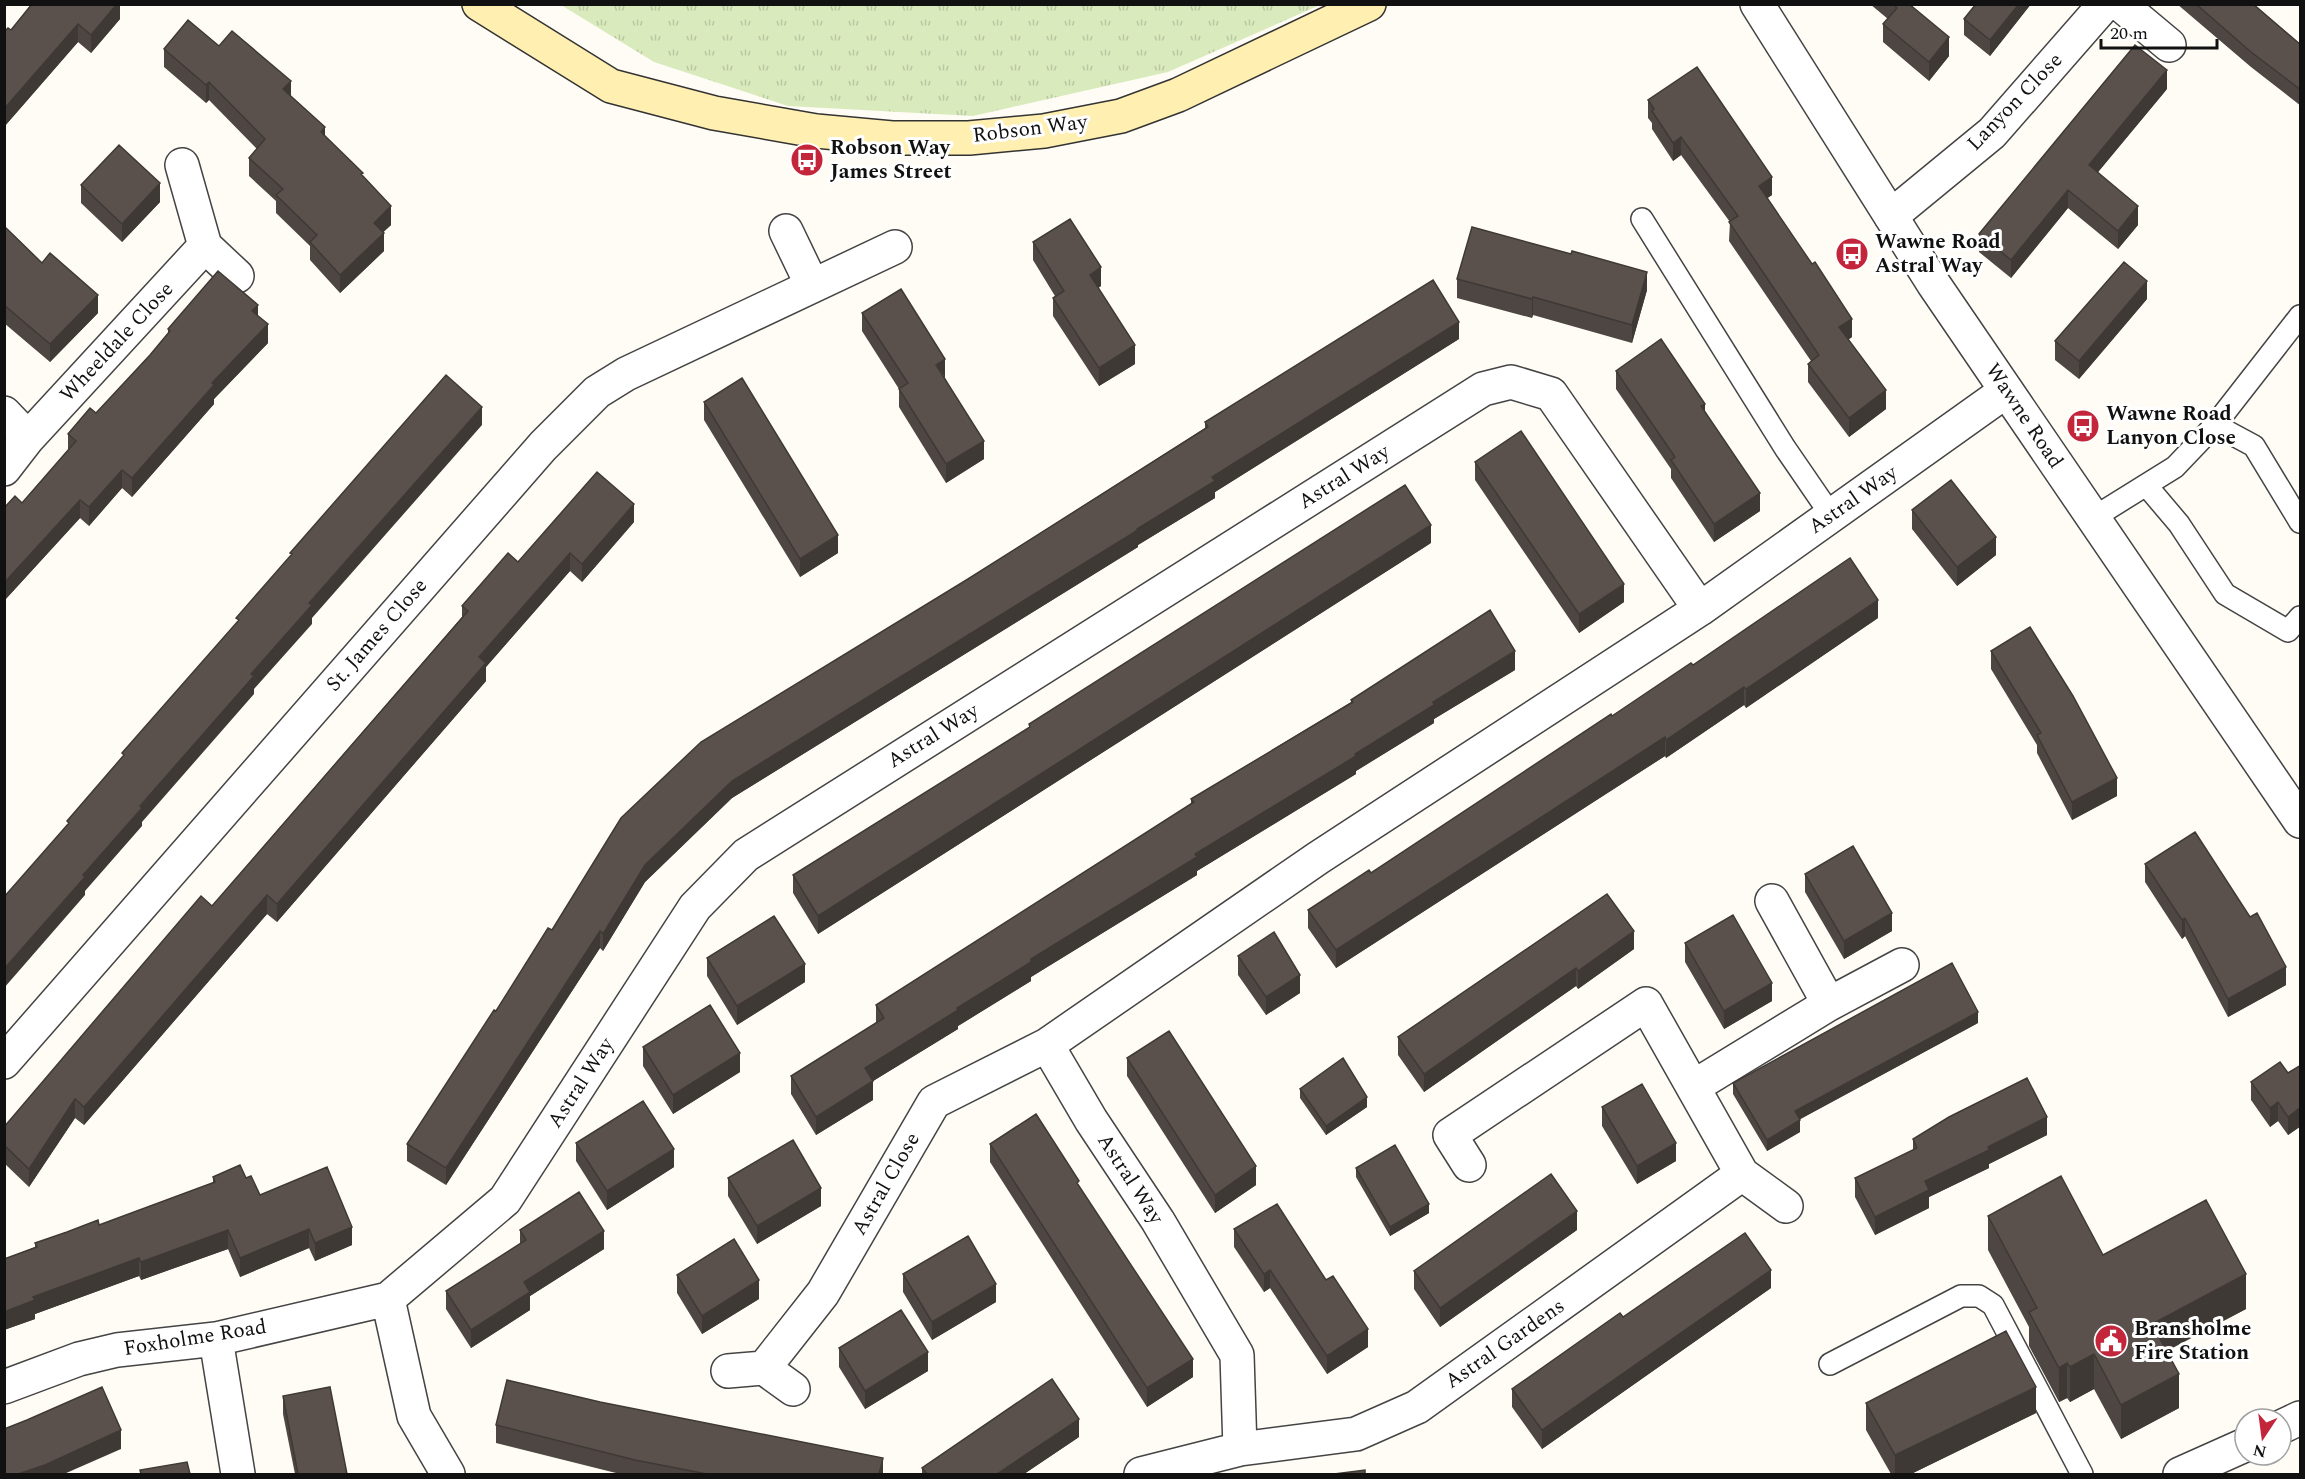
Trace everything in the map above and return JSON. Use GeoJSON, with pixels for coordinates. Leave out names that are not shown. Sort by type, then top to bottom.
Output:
{"type":"FeatureCollection","features":[{"type":"Feature","properties":{"kind":"main road","name":"Robson Way"},"geometry":{"type":"LineString","coordinates":[[478,4],[611,86],[714,113],[816,130],[892,138],[969,138],[1044,131],[1121,116],[1178,95],[1369,4]]}},
{"type":"Feature","properties":{"kind":"street","name":"Wawne Road"},"geometry":{"type":"LineString","coordinates":[[1757,4],[1891,216],[2006,391],[2301,821]]}},
{"type":"Feature","properties":{"kind":"street","name":"Lanyon Close"},"geometry":{"type":"LineString","coordinates":[[1891,216],[1992,133],[2105,4]]}},
{"type":"Feature","properties":{"kind":"street"},"geometry":{"type":"LineString","coordinates":[[2120,4],[2169,45]]}},
{"type":"Feature","properties":{"kind":"street"},"geometry":{"type":"LineString","coordinates":[[182,165],[205,246],[237,276]]}},
{"type":"Feature","properties":{"kind":"street"},"geometry":{"type":"LineString","coordinates":[[786,231],[812,285]]}},
{"type":"Feature","properties":{"kind":"street","name":"Wheeldale Close"},"geometry":{"type":"LineString","coordinates":[[4,469],[28,438],[205,246]]}},
{"type":"Feature","properties":{"kind":"street","name":"St. James Close"},"geometry":{"type":"LineString","coordinates":[[4,1062],[543,446],[597,392],[626,374],[895,247]]}},
{"type":"Feature","properties":{"kind":"street","name":"Astral Way"},"geometry":{"type":"LineString","coordinates":[[388,1299],[505,1200],[695,907],[746,855],[1483,389],[1511,382],[1551,394],[1700,609]]}},
{"type":"Feature","properties":{"kind":"street","name":"Astral Way"},"geometry":{"type":"LineString","coordinates":[[1240,1449],[1237,1355],[1158,1221],[1091,1120],[1047,1045],[1318,858],[1700,609],[2006,391]]}},
{"type":"Feature","properties":{"kind":"street"},"geometry":{"type":"LineString","coordinates":[[4,413],[28,438]]}},
{"type":"Feature","properties":{"kind":"street"},"geometry":{"type":"LineString","coordinates":[[1772,901],[1829,1004]]}},
{"type":"Feature","properties":{"kind":"street"},"geometry":{"type":"LineString","coordinates":[[1693,1087],[1829,1004],[1902,965]]}},
{"type":"Feature","properties":{"kind":"street"},"geometry":{"type":"LineString","coordinates":[[1469,1165],[1450,1135],[1646,1005],[1742,1174],[1786,1206]]}},
{"type":"Feature","properties":{"kind":"street","name":"Astral Close"},"geometry":{"type":"LineString","coordinates":[[764,1368],[823,1293],[934,1102],[1047,1045]]}},
{"type":"Feature","properties":{"kind":"street","name":"Astral Gardens"},"geometry":{"type":"LineString","coordinates":[[1240,1449],[1356,1434],[1417,1407],[1742,1174]]}},
{"type":"Feature","properties":{"kind":"street"},"geometry":{"type":"LineString","coordinates":[[388,1299],[414,1416],[447,1474]]}},
{"type":"Feature","properties":{"kind":"street","name":"Foxholme Road"},"geometry":{"type":"LineString","coordinates":[[4,1387],[80,1359],[117,1350],[216,1339],[388,1299]]}},
{"type":"Feature","properties":{"kind":"street"},"geometry":{"type":"LineString","coordinates":[[216,1339],[238,1474]]}},
{"type":"Feature","properties":{"kind":"street"},"geometry":{"type":"LineString","coordinates":[[728,1371],[764,1368],[793,1389]]}},
{"type":"Feature","properties":{"kind":"street"},"geometry":{"type":"LineString","coordinates":[[1141,1474],[1240,1449]]}},
{"type":"Feature","properties":{"kind":"street"},"geometry":{"type":"LineString","coordinates":[[2180,1474],[2233,1450]]}},
{"type":"Feature","properties":{"kind":"lane"},"geometry":{"type":"LineString","coordinates":[[1642,219],[1785,448],[1831,515]]}},
{"type":"Feature","properties":{"kind":"lane"},"geometry":{"type":"LineString","coordinates":[[2093,518],[2175,467],[2215,425],[2301,316]]}},
{"type":"Feature","properties":{"kind":"lane"},"geometry":{"type":"LineString","coordinates":[[2215,425],[2254,446],[2301,522]]}},
{"type":"Feature","properties":{"kind":"lane"},"geometry":{"type":"LineString","coordinates":[[2146,485],[2179,524],[2225,594],[2288,631],[2301,617]]}},
{"type":"Feature","properties":{"kind":"lane"},"geometry":{"type":"LineString","coordinates":[[1830,1364],[1961,1296],[1979,1296],[1993,1305],[2082,1474]]}},
{"type":"Feature","properties":{"kind":"green space"},"geometry":{"type":"Polygon","coordinates":[[[561,5],[1320,5],[1168,72],[973,116],[788,106],[654,62],[561,5]]]}},
{"type":"Feature","properties":{"kind":"building"},"geometry":{"type":"Polygon","coordinates":[[[32,4],[117,4],[91,35],[78,24],[4,109],[4,32],[8,28],[11,30],[32,4]]]}},
{"type":"Feature","properties":{"kind":"building"},"geometry":{"type":"Polygon","coordinates":[[[1893,4],[1909,4],[1949,37],[1929,62],[1883,24],[1897,8],[1893,4]]]}},
{"type":"Feature","properties":{"kind":"building"},"geometry":{"type":"Polygon","coordinates":[[[1976,4],[2019,4],[1990,40],[1964,19],[1976,4]]]}},
{"type":"Feature","properties":{"kind":"building"},"geometry":{"type":"Polygon","coordinates":[[[2196,4],[2253,4],[2301,45],[2301,90],[2251,52],[2196,4]]]}},
{"type":"Feature","properties":{"kind":"building"},"geometry":{"type":"Polygon","coordinates":[[[188,20],[219,46],[232,31],[291,81],[283,89],[325,127],[321,132],[363,173],[361,174],[391,206],[374,223],[384,233],[340,275],[310,242],[317,235],[276,195],[283,189],[249,158],[265,139],[209,82],[206,85],[164,49],[188,20]]]}},
{"type":"Feature","properties":{"kind":"building"},"geometry":{"type":"Polygon","coordinates":[[[2135,45],[2167,70],[2089,165],[2138,206],[2118,231],[2068,190],[2011,260],[1979,234],[2135,45]]]}},
{"type":"Feature","properties":{"kind":"building"},"geometry":{"type":"Polygon","coordinates":[[[1697,67],[1772,177],[1759,186],[1812,264],[1815,262],[1852,319],[1839,327],[1886,390],[1849,418],[1808,364],[1819,355],[1729,222],[1738,216],[1681,137],[1673,143],[1652,111],[1654,109],[1648,100],[1697,67]]]}},
{"type":"Feature","properties":{"kind":"building"},"geometry":{"type":"Polygon","coordinates":[[[119,145],[160,183],[122,224],[81,185],[119,145]]]}},
{"type":"Feature","properties":{"kind":"building"},"geometry":{"type":"Polygon","coordinates":[[[1070,219],[1101,267],[1090,275],[1135,345],[1099,368],[1053,298],[1064,291],[1033,242],[1070,219]]]}},
{"type":"Feature","properties":{"kind":"building"},"geometry":{"type":"Polygon","coordinates":[[[4,226],[42,263],[50,253],[98,295],[50,344],[4,305],[4,226]]]}},
{"type":"Feature","properties":{"kind":"building"},"geometry":{"type":"Polygon","coordinates":[[[1472,227],[1647,272],[1632,325],[1533,297],[1532,299],[1457,279],[1472,227]]]}},
{"type":"Feature","properties":{"kind":"building"},"geometry":{"type":"Polygon","coordinates":[[[2124,262],[2147,281],[2079,361],[2055,341],[2124,262]]]}},
{"type":"Feature","properties":{"kind":"building"},"geometry":{"type":"Polygon","coordinates":[[[218,271],[258,305],[252,311],[268,324],[212,383],[214,385],[132,478],[122,470],[89,507],[80,500],[4,583],[4,508],[15,496],[22,503],[76,441],[68,434],[90,408],[96,413],[150,355],[170,331],[168,329],[218,271]]]}},
{"type":"Feature","properties":{"kind":"building"},"geometry":{"type":"Polygon","coordinates":[[[1433,280],[1459,322],[1212,477],[1215,481],[1138,530],[732,781],[645,865],[603,934],[600,931],[446,1168],[407,1144],[494,1010],[496,1011],[548,928],[552,930],[621,818],[701,742],[968,579],[1208,427],[1205,422],[1433,280]]]}},
{"type":"Feature","properties":{"kind":"building"},"geometry":{"type":"Polygon","coordinates":[[[901,289],[945,359],[936,365],[984,441],[946,464],[899,389],[908,383],[862,313],[901,289]]]}},
{"type":"Feature","properties":{"kind":"building"},"geometry":{"type":"Polygon","coordinates":[[[1661,339],[1705,404],[1701,406],[1760,493],[1714,524],[1671,460],[1675,457],[1616,371],[1661,339]]]}},
{"type":"Feature","properties":{"kind":"building"},"geometry":{"type":"Polygon","coordinates":[[[446,375],[482,407],[309,603],[312,605],[251,674],[254,676],[140,806],[142,808],[83,875],[85,877],[4,969],[4,897],[69,823],[67,821],[124,755],[122,753],[239,620],[236,618],[292,554],[290,553],[446,375]]]}},
{"type":"Feature","properties":{"kind":"building"},"geometry":{"type":"Polygon","coordinates":[[[742,378],[838,535],[800,559],[704,402],[742,378]]]}},
{"type":"Feature","properties":{"kind":"building"},"geometry":{"type":"Polygon","coordinates":[[[1521,431],[1624,584],[1579,614],[1475,462],[1521,431]]]}},
{"type":"Feature","properties":{"kind":"building"},"geometry":{"type":"Polygon","coordinates":[[[597,472],[634,504],[582,564],[570,553],[479,657],[486,663],[277,904],[267,895],[84,1107],[75,1099],[29,1169],[4,1145],[4,1127],[201,896],[212,906],[468,611],[462,606],[508,553],[518,562],[597,472]]]}},
{"type":"Feature","properties":{"kind":"building"},"geometry":{"type":"Polygon","coordinates":[[[1951,480],[1996,537],[1957,567],[1912,510],[1951,480]]]}},
{"type":"Feature","properties":{"kind":"building"},"geometry":{"type":"Polygon","coordinates":[[[1405,485],[1431,525],[818,916],[793,875],[1030,727],[1029,724],[1405,485]]]}},
{"type":"Feature","properties":{"kind":"building"},"geometry":{"type":"Polygon","coordinates":[[[1850,558],[1878,600],[1746,689],[1744,687],[1666,740],[1665,737],[1336,950],[1308,910],[1369,870],[1371,873],[1691,663],[1693,665],[1850,558]]]}},
{"type":"Feature","properties":{"kind":"building"},"geometry":{"type":"Polygon","coordinates":[[[1490,610],[1515,651],[1433,702],[1434,705],[1355,754],[1356,756],[1195,854],[1197,857],[1031,959],[1031,962],[957,1008],[958,1010],[865,1068],[873,1081],[816,1117],[791,1076],[884,1018],[876,1005],[1194,802],[1191,799],[1353,702],[1351,700],[1490,610]]]}},
{"type":"Feature","properties":{"kind":"building"},"geometry":{"type":"Polygon","coordinates":[[[2030,627],[2073,696],[2117,778],[2072,802],[2037,735],[2041,733],[1991,651],[2030,627]]]}},
{"type":"Feature","properties":{"kind":"building"},"geometry":{"type":"Polygon","coordinates":[[[2195,832],[2250,917],[2257,913],[2286,967],[2228,999],[2185,918],[2182,920],[2145,864],[2195,832]]]}},
{"type":"Feature","properties":{"kind":"building"},"geometry":{"type":"Polygon","coordinates":[[[1853,846],[1892,913],[1844,941],[1805,874],[1853,846]]]}},
{"type":"Feature","properties":{"kind":"building"},"geometry":{"type":"Polygon","coordinates":[[[1607,894],[1634,931],[1578,971],[1576,968],[1424,1074],[1398,1037],[1607,894]]]}},
{"type":"Feature","properties":{"kind":"building"},"geometry":{"type":"Polygon","coordinates":[[[1733,915],[1772,983],[1724,1011],[1685,943],[1733,915]]]}},
{"type":"Feature","properties":{"kind":"building"},"geometry":{"type":"Polygon","coordinates":[[[774,916],[805,964],[737,1006],[707,958],[774,916]]]}},
{"type":"Feature","properties":{"kind":"building"},"geometry":{"type":"Polygon","coordinates":[[[1274,932],[1300,975],[1266,997],[1238,956],[1274,932]]]}},
{"type":"Feature","properties":{"kind":"building"},"geometry":{"type":"Polygon","coordinates":[[[1952,963],[1978,1012],[1795,1111],[1800,1120],[1767,1140],[1733,1083],[1952,963]]]}},
{"type":"Feature","properties":{"kind":"building"},"geometry":{"type":"Polygon","coordinates":[[[710,1005],[740,1053],[673,1095],[643,1047],[710,1005]]]}},
{"type":"Feature","properties":{"kind":"building"},"geometry":{"type":"Polygon","coordinates":[[[1169,1031],[1256,1166],[1215,1195],[1127,1058],[1169,1031]]]}},
{"type":"Feature","properties":{"kind":"building"},"geometry":{"type":"Polygon","coordinates":[[[1343,1058],[1367,1097],[1326,1126],[1300,1089],[1343,1058]]]}},
{"type":"Feature","properties":{"kind":"building"},"geometry":{"type":"Polygon","coordinates":[[[2280,1062],[2288,1073],[2301,1065],[2301,1107],[2288,1117],[2278,1102],[2270,1108],[2251,1082],[2280,1062]]]}},
{"type":"Feature","properties":{"kind":"building"},"geometry":{"type":"Polygon","coordinates":[[[2027,1078],[2047,1117],[1988,1147],[1989,1150],[1925,1181],[1929,1190],[1875,1217],[1855,1178],[1917,1148],[1913,1139],[1949,1117],[2027,1078]]]}},
{"type":"Feature","properties":{"kind":"building"},"geometry":{"type":"Polygon","coordinates":[[[1642,1084],[1676,1143],[1637,1166],[1602,1107],[1642,1084]]]}},
{"type":"Feature","properties":{"kind":"building"},"geometry":{"type":"Polygon","coordinates":[[[643,1101],[674,1149],[607,1191],[576,1143],[643,1101]]]}},
{"type":"Feature","properties":{"kind":"building"},"geometry":{"type":"Polygon","coordinates":[[[1036,1114],[1079,1181],[1077,1183],[1193,1359],[1147,1388],[990,1144],[1036,1114]]]}},
{"type":"Feature","properties":{"kind":"building"},"geometry":{"type":"Polygon","coordinates":[[[793,1140],[821,1188],[757,1226],[728,1178],[793,1140]]]}},
{"type":"Feature","properties":{"kind":"building"},"geometry":{"type":"Polygon","coordinates":[[[1395,1145],[1429,1204],[1390,1227],[1356,1168],[1395,1145]]]}},
{"type":"Feature","properties":{"kind":"building"},"geometry":{"type":"Polygon","coordinates":[[[240,1165],[246,1178],[251,1176],[260,1195],[327,1167],[352,1227],[315,1243],[309,1229],[240,1258],[228,1230],[141,1262],[139,1258],[33,1297],[35,1300],[4,1312],[4,1259],[37,1247],[35,1243],[98,1220],[99,1225],[215,1182],[213,1177],[240,1165]]]}},
{"type":"Feature","properties":{"kind":"building"},"geometry":{"type":"Polygon","coordinates":[[[1551,1174],[1577,1211],[1440,1308],[1414,1271],[1551,1174]]]}},
{"type":"Feature","properties":{"kind":"building","name":"Bransholme Fire Station"},"geometry":{"type":"Polygon","coordinates":[[[2061,1176],[2103,1255],[2206,1200],[2246,1274],[2152,1324],[2179,1374],[2121,1405],[2094,1354],[2070,1367],[2067,1363],[2059,1368],[2029,1312],[2037,1308],[1988,1216],[2061,1176]]]}},
{"type":"Feature","properties":{"kind":"building"},"geometry":{"type":"Polygon","coordinates":[[[579,1192],[604,1231],[524,1282],[530,1292],[471,1330],[446,1291],[526,1240],[520,1230],[579,1192]]]}},
{"type":"Feature","properties":{"kind":"building"},"geometry":{"type":"Polygon","coordinates":[[[1277,1204],[1326,1280],[1333,1276],[1368,1329],[1327,1356],[1270,1270],[1264,1274],[1234,1229],[1277,1204]]]}},
{"type":"Feature","properties":{"kind":"building"},"geometry":{"type":"Polygon","coordinates":[[[1745,1233],[1771,1270],[1542,1430],[1512,1389],[1620,1313],[1623,1317],[1745,1233]]]}},
{"type":"Feature","properties":{"kind":"building"},"geometry":{"type":"Polygon","coordinates":[[[968,1236],[996,1284],[932,1322],[903,1274],[968,1236]]]}},
{"type":"Feature","properties":{"kind":"building"},"geometry":{"type":"Polygon","coordinates":[[[734,1239],[759,1280],[702,1316],[677,1275],[734,1239]]]}},
{"type":"Feature","properties":{"kind":"building"},"geometry":{"type":"Polygon","coordinates":[[[901,1310],[928,1352],[865,1391],[839,1348],[901,1310]]]}},
{"type":"Feature","properties":{"kind":"building"},"geometry":{"type":"Polygon","coordinates":[[[2006,1331],[2036,1387],[1895,1455],[1866,1403],[2006,1331]]]}},
{"type":"Feature","properties":{"kind":"building"},"geometry":{"type":"Polygon","coordinates":[[[1052,1379],[1079,1419],[997,1474],[927,1474],[922,1468],[1052,1379]]]}},
{"type":"Feature","properties":{"kind":"building"},"geometry":{"type":"Polygon","coordinates":[[[507,1380],[600,1402],[883,1458],[879,1474],[707,1474],[635,1460],[496,1425],[507,1380]]]}},
{"type":"Feature","properties":{"kind":"building"},"geometry":{"type":"Polygon","coordinates":[[[102,1387],[121,1430],[45,1465],[18,1474],[4,1474],[4,1429],[102,1387]]]}},
{"type":"Feature","properties":{"kind":"building"},"geometry":{"type":"Polygon","coordinates":[[[330,1387],[347,1474],[298,1474],[283,1396],[330,1387]]]}},
{"type":"Feature","properties":{"kind":"building"},"geometry":{"type":"Polygon","coordinates":[[[187,1462],[190,1474],[141,1474],[140,1470],[187,1462]]]}},
{"type":"Feature","properties":{"kind":"building"},"geometry":{"type":"Polygon","coordinates":[[[1365,1470],[1365,1474],[1334,1474],[1365,1470]]]}},
{"type":"Feature","properties":{"kind":"place","name":"Robson Way James Street"},"geometry":{"type":"Point","coordinates":[807,160]}},
{"type":"Feature","properties":{"kind":"place","name":"Wawne Road Astral Way"},"geometry":{"type":"Point","coordinates":[1852,254]}},
{"type":"Feature","properties":{"kind":"place","name":"Wawne Road Lanyon Close"},"geometry":{"type":"Point","coordinates":[2083,426]}},
{"type":"Feature","properties":{"kind":"place","name":"Bransholme Fire Station"},"geometry":{"type":"Point","coordinates":[2111,1341]}}]}
